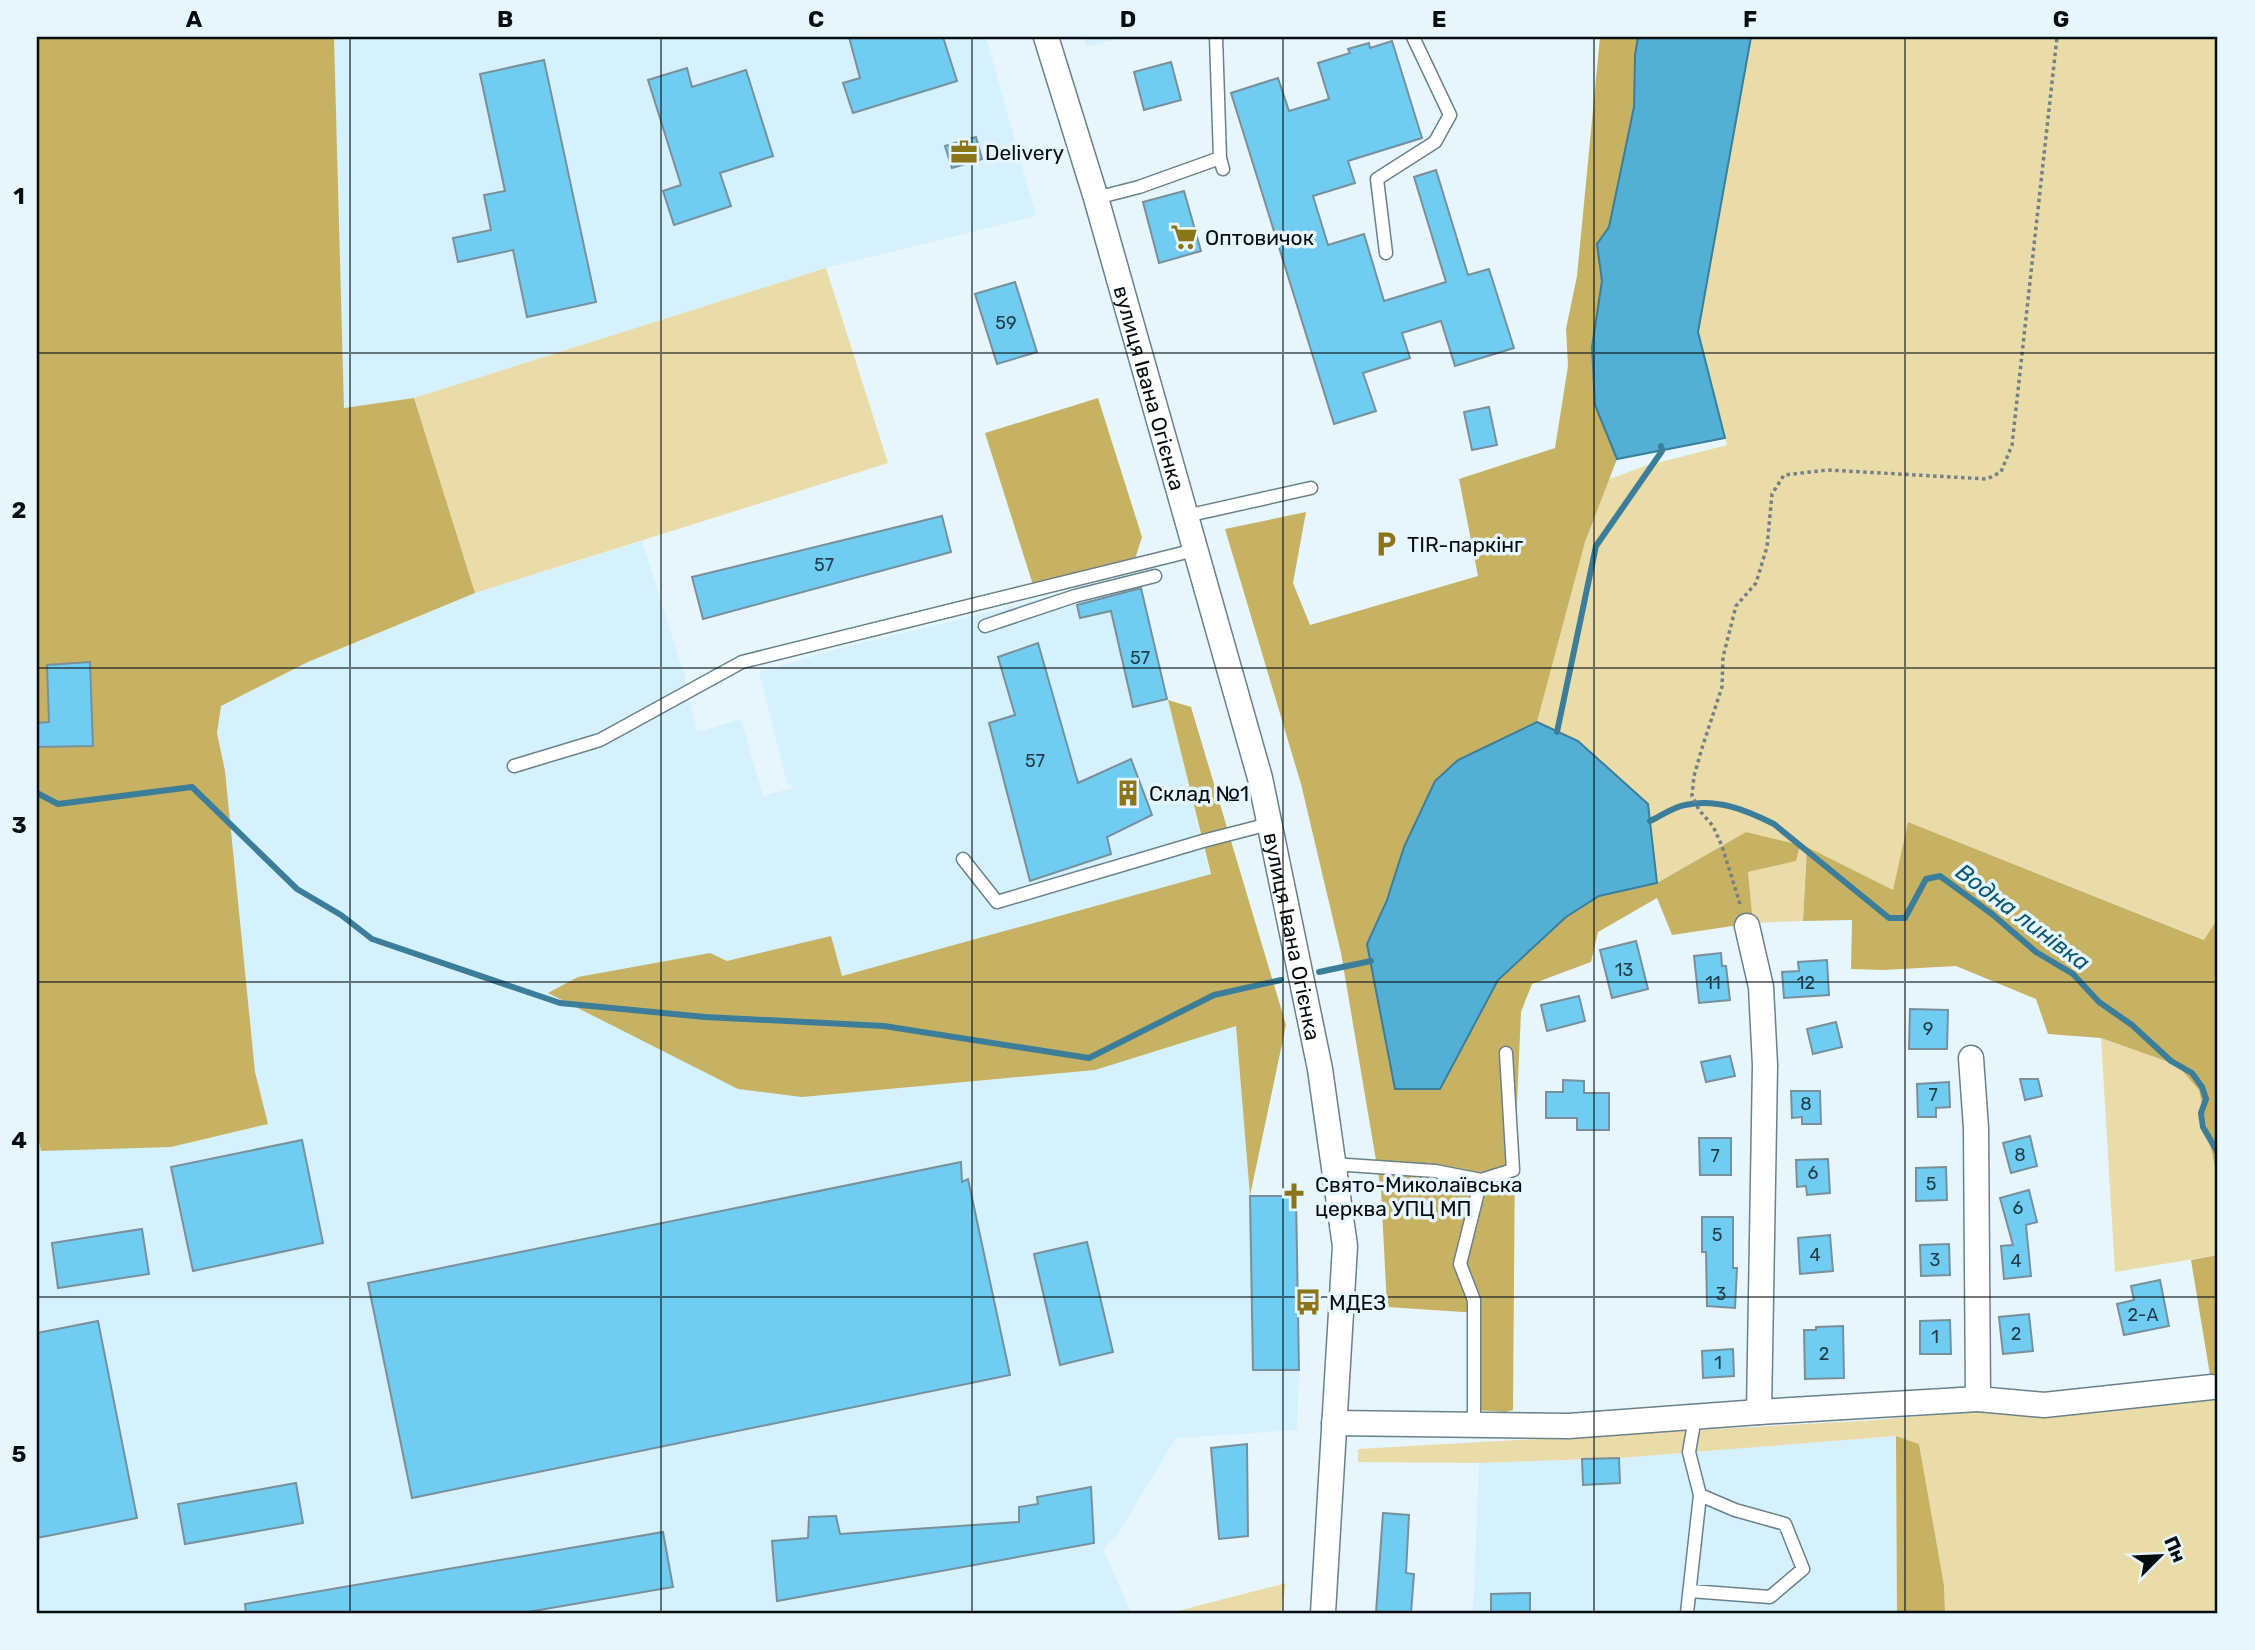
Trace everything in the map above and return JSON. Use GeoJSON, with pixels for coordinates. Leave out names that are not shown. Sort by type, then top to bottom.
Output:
{"type":"FeatureCollection","features":[{"type":"Feature","properties":{"kind":"street","name":"вулиця Івана Огієнка"},"geometry":{"type":"LineString","coordinates":[[1046,37],[1096,198],[1260,778],[1320,1069],[1345,1246],[1323,1613]]}},
{"type":"Feature","properties":{"kind":"street"},"geometry":{"type":"LineString","coordinates":[[1747,926],[1761,987],[1765,1065],[1759,1412]]}},
{"type":"Feature","properties":{"kind":"street"},"geometry":{"type":"LineString","coordinates":[[1971,1058],[1976,1128],[1978,1399]]}},
{"type":"Feature","properties":{"kind":"street"},"geometry":{"type":"LineString","coordinates":[[1334,1423],[1569,1426],[1978,1399],[2043,1405],[2212,1387]]}},
{"type":"Feature","properties":{"kind":"lane"},"geometry":{"type":"LineString","coordinates":[[1096,198],[1222,164],[1216,37]]}},
{"type":"Feature","properties":{"kind":"lane"},"geometry":{"type":"LineString","coordinates":[[1387,253],[1377,179],[1435,142],[1450,115],[1413,37]]}},
{"type":"Feature","properties":{"kind":"lane"},"geometry":{"type":"LineString","coordinates":[[1186,516],[1311,488]]}},
{"type":"Feature","properties":{"kind":"lane"},"geometry":{"type":"LineString","coordinates":[[514,765],[600,740],[742,662],[1195,550]]}},
{"type":"Feature","properties":{"kind":"lane"},"geometry":{"type":"LineString","coordinates":[[985,626],[1075,596],[1156,576]]}},
{"type":"Feature","properties":{"kind":"lane"},"geometry":{"type":"LineString","coordinates":[[963,859],[996,902],[1269,824]]}},
{"type":"Feature","properties":{"kind":"lane"},"geometry":{"type":"LineString","coordinates":[[1333,1164],[1435,1171],[1481,1180],[1513,1170],[1506,1053]]}},
{"type":"Feature","properties":{"kind":"lane"},"geometry":{"type":"LineString","coordinates":[[1474,1425],[1474,1300],[1460,1264],[1481,1180]]}},
{"type":"Feature","properties":{"kind":"lane"},"geometry":{"type":"LineString","coordinates":[[1687,1613],[1700,1495],[1689,1452],[1695,1418]]}},
{"type":"Feature","properties":{"kind":"lane"},"geometry":{"type":"LineString","coordinates":[[1690,1591],[1770,1597],[1803,1569],[1785,1524],[1735,1510],[1700,1495]]}},
{"type":"Feature","properties":{"kind":"path"},"geometry":{"type":"LineString","coordinates":[[1747,926],[1722,846],[1713,826],[1699,810],[1692,796],[1702,747],[1723,687],[1723,657],[1736,606],[1756,583],[1766,547],[1772,494],[1784,475],[1828,470],[1987,479],[2001,472],[2012,444],[2057,37]]}},
{"type":"Feature","properties":{"kind":"shaded area"},"geometry":{"type":"Polygon","coordinates":[[[37,37],[334,37],[344,408],[414,398],[475,593],[308,662],[221,706],[217,733],[225,771],[255,1072],[268,1124],[171,1147],[41,1151],[37,1132],[37,37]]]}},
{"type":"Feature","properties":{"kind":"shaded area"},"geometry":{"type":"Polygon","coordinates":[[[334,37],[986,37],[1036,216],[826,268],[414,398],[344,408],[334,37]]]}},
{"type":"Feature","properties":{"kind":"shaded area"},"geometry":{"type":"Polygon","coordinates":[[[1083,37],[1126,37],[1086,47],[1083,37]]]}},
{"type":"Feature","properties":{"kind":"shaded area"},"geometry":{"type":"Polygon","coordinates":[[[1600,37],[1638,37],[1634,107],[1609,227],[1597,244],[1602,281],[1592,347],[1595,405],[1617,459],[1585,542],[1537,722],[1458,760],[1394,881],[1367,943],[1440,1089],[1498,980],[1566,917],[1599,896],[1657,883],[1746,832],[1800,845],[1796,861],[1748,872],[1753,923],[1672,935],[1657,898],[1598,932],[1591,962],[1532,984],[1521,1012],[1515,1149],[1513,1410],[1477,1410],[1478,1313],[1387,1307],[1381,1190],[1341,953],[1301,784],[1225,529],[1306,512],[1293,583],[1310,625],[1478,576],[1459,479],[1555,448],[1568,366],[1566,329],[1577,276],[1600,37]]]}},
{"type":"Feature","properties":{"kind":"shaded area"},"geometry":{"type":"Polygon","coordinates":[[[1751,37],[2218,37],[2218,918],[2205,940],[1908,822],[1893,891],[1806,859],[1803,921],[1753,923],[1748,872],[1796,861],[1746,832],[1657,883],[1648,804],[1578,741],[1537,722],[1585,542],[1607,480],[1645,466],[1727,445],[1698,332],[1751,37]]]}},
{"type":"Feature","properties":{"kind":"shaded area"},"geometry":{"type":"Polygon","coordinates":[[[826,268],[888,463],[475,593],[414,398],[826,268]]]}},
{"type":"Feature","properties":{"kind":"shaded area"},"geometry":{"type":"Polygon","coordinates":[[[1098,398],[1142,537],[1135,559],[1033,585],[985,433],[1098,398]]]}},
{"type":"Feature","properties":{"kind":"shaded area"},"geometry":{"type":"Polygon","coordinates":[[[642,541],[685,677],[697,732],[741,719],[763,796],[793,788],[787,783],[759,672],[841,648],[1137,573],[1231,961],[1250,1196],[1296,1196],[1299,1369],[1297,1430],[1176,1438],[1117,1535],[1103,1548],[1131,1613],[37,1613],[37,861],[225,771],[217,733],[221,706],[308,662],[475,593],[642,541]]]}},
{"type":"Feature","properties":{"kind":"shaded area"},"geometry":{"type":"Polygon","coordinates":[[[1168,700],[1191,707],[1286,1025],[1250,1196],[1236,1026],[1095,1070],[802,1097],[738,1089],[548,993],[578,977],[710,953],[727,961],[831,936],[842,976],[1211,874],[1168,700]]]}},
{"type":"Feature","properties":{"kind":"shaded area"},"geometry":{"type":"Polygon","coordinates":[[[1908,822],[2204,940],[2218,918],[2218,1182],[2199,1090],[2177,1065],[2101,1038],[2048,1034],[2036,999],[1956,966],[1851,969],[1852,920],[1803,921],[1807,847],[1893,890],[1908,822]]]}},
{"type":"Feature","properties":{"kind":"shaded area"},"geometry":{"type":"Polygon","coordinates":[[[2101,1038],[2177,1065],[2199,1089],[2218,1182],[2218,1255],[2115,1272],[2101,1038]]]}},
{"type":"Feature","properties":{"kind":"shaded area"},"geometry":{"type":"Polygon","coordinates":[[[2218,1255],[2218,1386],[2212,1387],[2191,1260],[2218,1255]]]}},
{"type":"Feature","properties":{"kind":"shaded area"},"geometry":{"type":"Polygon","coordinates":[[[2218,1386],[2218,1613],[1945,1613],[1944,1585],[1919,1444],[1896,1436],[1619,1458],[1479,1463],[1358,1462],[1358,1449],[1877,1420],[2218,1386]]]}},
{"type":"Feature","properties":{"kind":"shaded area"},"geometry":{"type":"Polygon","coordinates":[[[1896,1436],[1897,1613],[1473,1613],[1479,1463],[1619,1458],[1896,1436]]]}},
{"type":"Feature","properties":{"kind":"shaded area"},"geometry":{"type":"Polygon","coordinates":[[[1896,1436],[1919,1444],[1944,1585],[1945,1613],[1897,1613],[1896,1436]]]}},
{"type":"Feature","properties":{"kind":"shaded area"},"geometry":{"type":"Polygon","coordinates":[[[1286,1583],[1281,1613],[1170,1613],[1286,1583]]]}},
{"type":"Feature","properties":{"kind":"water"},"geometry":{"type":"Polygon","coordinates":[[[1638,37],[1751,37],[1698,332],[1725,438],[1617,459],[1595,405],[1592,347],[1602,281],[1597,244],[1609,227],[1634,107],[1638,37]]]}},
{"type":"Feature","properties":{"kind":"water"},"geometry":{"type":"Polygon","coordinates":[[[1537,722],[1578,741],[1648,804],[1657,883],[1599,896],[1566,917],[1498,980],[1440,1089],[1395,1089],[1367,944],[1387,900],[1404,847],[1435,781],[1458,760],[1537,722]]]}},
{"type":"Feature","properties":{"kind":"building"},"geometry":{"type":"Polygon","coordinates":[[[849,37],[943,37],[957,81],[853,113],[843,83],[860,78],[849,37]]]}},
{"type":"Feature","properties":{"kind":"building"},"geometry":{"type":"Polygon","coordinates":[[[1392,41],[1422,138],[1348,161],[1355,183],[1313,196],[1328,245],[1364,234],[1384,301],[1446,282],[1414,177],[1436,170],[1468,275],[1489,269],[1514,348],[1455,366],[1441,321],[1402,333],[1410,358],[1363,373],[1376,411],[1334,424],[1231,93],[1278,78],[1289,111],[1329,99],[1318,63],[1350,53],[1348,49],[1369,43],[1370,48],[1392,41]]]}},
{"type":"Feature","properties":{"kind":"building"},"geometry":{"type":"Polygon","coordinates":[[[544,60],[596,302],[527,317],[513,250],[458,262],[453,238],[491,230],[484,195],[505,191],[480,74],[544,60]]]}},
{"type":"Feature","properties":{"kind":"building"},"geometry":{"type":"Polygon","coordinates":[[[1171,62],[1181,100],[1144,110],[1134,72],[1171,62]]]}},
{"type":"Feature","properties":{"kind":"building"},"geometry":{"type":"Polygon","coordinates":[[[687,68],[692,87],[746,70],[773,156],[720,173],[731,206],[674,225],[663,191],[681,185],[648,80],[687,68]]]}},
{"type":"Feature","properties":{"kind":"building","name":"Delivery"},"geometry":{"type":"Polygon","coordinates":[[[976,137],[982,159],[952,168],[945,146],[976,137]]]}},
{"type":"Feature","properties":{"kind":"building"},"geometry":{"type":"Polygon","coordinates":[[[1184,191],[1201,251],[1159,263],[1143,202],[1184,191]]]}},
{"type":"Feature","properties":{"kind":"building"},"geometry":{"type":"Polygon","coordinates":[[[1015,282],[1037,352],[997,364],[975,294],[1015,282]]]}},
{"type":"Feature","properties":{"kind":"building"},"geometry":{"type":"Polygon","coordinates":[[[1489,407],[1497,445],[1472,450],[1464,412],[1489,407]]]}},
{"type":"Feature","properties":{"kind":"building"},"geometry":{"type":"Polygon","coordinates":[[[942,516],[951,552],[703,619],[692,577],[942,516]]]}},
{"type":"Feature","properties":{"kind":"building"},"geometry":{"type":"Polygon","coordinates":[[[1141,588],[1167,699],[1133,707],[1111,611],[1080,618],[1077,605],[1141,588]]]}},
{"type":"Feature","properties":{"kind":"building"},"geometry":{"type":"Polygon","coordinates":[[[1038,643],[1078,783],[1131,759],[1152,815],[1107,837],[1111,854],[1030,881],[989,723],[1015,715],[998,657],[1038,643]]]}},
{"type":"Feature","properties":{"kind":"building"},"geometry":{"type":"Polygon","coordinates":[[[90,662],[93,746],[37,747],[37,723],[49,722],[47,665],[90,662]]]}},
{"type":"Feature","properties":{"kind":"building"},"geometry":{"type":"Polygon","coordinates":[[[1636,941],[1648,989],[1612,998],[1600,950],[1636,941]]]}},
{"type":"Feature","properties":{"kind":"building"},"geometry":{"type":"Polygon","coordinates":[[[1721,953],[1722,966],[1726,966],[1730,1000],[1699,1003],[1694,956],[1721,953]]]}},
{"type":"Feature","properties":{"kind":"building"},"geometry":{"type":"Polygon","coordinates":[[[1827,960],[1829,995],[1784,998],[1782,972],[1799,971],[1798,962],[1827,960]]]}},
{"type":"Feature","properties":{"kind":"building"},"geometry":{"type":"Polygon","coordinates":[[[1579,996],[1585,1021],[1547,1031],[1541,1005],[1579,996]]]}},
{"type":"Feature","properties":{"kind":"building"},"geometry":{"type":"Polygon","coordinates":[[[1910,1009],[1948,1010],[1947,1049],[1909,1049],[1910,1009]]]}},
{"type":"Feature","properties":{"kind":"building"},"geometry":{"type":"Polygon","coordinates":[[[1836,1022],[1842,1047],[1813,1054],[1807,1029],[1836,1022]]]}},
{"type":"Feature","properties":{"kind":"building"},"geometry":{"type":"Polygon","coordinates":[[[1730,1056],[1735,1076],[1706,1082],[1701,1062],[1730,1056]]]}},
{"type":"Feature","properties":{"kind":"building"},"geometry":{"type":"Polygon","coordinates":[[[2020,1079],[2038,1079],[2042,1096],[2025,1100],[2020,1079]]]}},
{"type":"Feature","properties":{"kind":"building"},"geometry":{"type":"Polygon","coordinates":[[[1563,1080],[1584,1081],[1584,1093],[1609,1093],[1609,1130],[1577,1130],[1577,1118],[1546,1118],[1546,1092],[1563,1092],[1563,1080]]]}},
{"type":"Feature","properties":{"kind":"building"},"geometry":{"type":"Polygon","coordinates":[[[1949,1082],[1950,1107],[1936,1108],[1936,1117],[1918,1117],[1917,1084],[1949,1082]]]}},
{"type":"Feature","properties":{"kind":"building"},"geometry":{"type":"Polygon","coordinates":[[[1791,1091],[1820,1091],[1821,1124],[1802,1124],[1802,1117],[1792,1118],[1791,1091]]]}},
{"type":"Feature","properties":{"kind":"building"},"geometry":{"type":"Polygon","coordinates":[[[2030,1136],[2037,1166],[2011,1173],[2003,1143],[2030,1136]]]}},
{"type":"Feature","properties":{"kind":"building"},"geometry":{"type":"Polygon","coordinates":[[[1699,1138],[1731,1138],[1731,1175],[1700,1175],[1699,1138]]]}},
{"type":"Feature","properties":{"kind":"building"},"geometry":{"type":"Polygon","coordinates":[[[302,1140],[323,1243],[193,1271],[171,1167],[302,1140]]]}},
{"type":"Feature","properties":{"kind":"building"},"geometry":{"type":"Polygon","coordinates":[[[1828,1159],[1830,1193],[1807,1195],[1806,1186],[1797,1187],[1796,1160],[1828,1159]]]}},
{"type":"Feature","properties":{"kind":"building"},"geometry":{"type":"Polygon","coordinates":[[[961,1162],[962,1182],[968,1179],[1010,1375],[412,1498],[368,1283],[961,1162]]]}},
{"type":"Feature","properties":{"kind":"building"},"geometry":{"type":"Polygon","coordinates":[[[1946,1167],[1947,1200],[1916,1201],[1916,1168],[1946,1167]]]}},
{"type":"Feature","properties":{"kind":"building"},"geometry":{"type":"Polygon","coordinates":[[[2029,1190],[2037,1222],[2026,1225],[2031,1276],[2004,1279],[2001,1246],[2013,1245],[2000,1198],[2029,1190]]]}},
{"type":"Feature","properties":{"kind":"building"},"geometry":{"type":"Polygon","coordinates":[[[1250,1196],[1296,1196],[1299,1370],[1253,1370],[1250,1196]]]}},
{"type":"Feature","properties":{"kind":"building"},"geometry":{"type":"Polygon","coordinates":[[[1702,1217],[1733,1217],[1733,1268],[1737,1268],[1735,1308],[1707,1306],[1702,1217]]]}},
{"type":"Feature","properties":{"kind":"building"},"geometry":{"type":"Polygon","coordinates":[[[142,1229],[149,1274],[58,1288],[52,1243],[142,1229]]]}},
{"type":"Feature","properties":{"kind":"building"},"geometry":{"type":"Polygon","coordinates":[[[1830,1235],[1833,1271],[1800,1274],[1798,1238],[1830,1235]]]}},
{"type":"Feature","properties":{"kind":"building"},"geometry":{"type":"Polygon","coordinates":[[[1087,1242],[1113,1352],[1060,1365],[1034,1254],[1087,1242]]]}},
{"type":"Feature","properties":{"kind":"building"},"geometry":{"type":"Polygon","coordinates":[[[1949,1244],[1950,1275],[1921,1276],[1920,1245],[1949,1244]]]}},
{"type":"Feature","properties":{"kind":"building"},"geometry":{"type":"Polygon","coordinates":[[[2160,1280],[2169,1326],[2124,1335],[2117,1304],[2134,1300],[2131,1286],[2160,1280]]]}},
{"type":"Feature","properties":{"kind":"building"},"geometry":{"type":"Polygon","coordinates":[[[2029,1314],[2033,1351],[2003,1354],[1999,1317],[2029,1314]]]}},
{"type":"Feature","properties":{"kind":"building"},"geometry":{"type":"Polygon","coordinates":[[[1950,1320],[1951,1354],[1920,1354],[1920,1321],[1950,1320]]]}},
{"type":"Feature","properties":{"kind":"building"},"geometry":{"type":"Polygon","coordinates":[[[98,1321],[137,1518],[37,1538],[37,1333],[98,1321]]]}},
{"type":"Feature","properties":{"kind":"building"},"geometry":{"type":"Polygon","coordinates":[[[1843,1326],[1844,1378],[1805,1379],[1804,1330],[1843,1326]]]}},
{"type":"Feature","properties":{"kind":"building"},"geometry":{"type":"Polygon","coordinates":[[[1733,1349],[1734,1376],[1703,1378],[1702,1351],[1733,1349]]]}},
{"type":"Feature","properties":{"kind":"building"},"geometry":{"type":"Polygon","coordinates":[[[1247,1444],[1248,1536],[1219,1539],[1211,1448],[1247,1444]]]}},
{"type":"Feature","properties":{"kind":"building"},"geometry":{"type":"Polygon","coordinates":[[[1619,1458],[1620,1483],[1583,1485],[1582,1459],[1619,1458]]]}},
{"type":"Feature","properties":{"kind":"building"},"geometry":{"type":"Polygon","coordinates":[[[296,1483],[303,1523],[185,1544],[178,1504],[296,1483]]]}},
{"type":"Feature","properties":{"kind":"building"},"geometry":{"type":"Polygon","coordinates":[[[1091,1487],[1094,1543],[777,1601],[772,1541],[808,1538],[809,1517],[836,1516],[840,1534],[1019,1522],[1019,1507],[1038,1504],[1037,1497],[1091,1487]]]}},
{"type":"Feature","properties":{"kind":"building"},"geometry":{"type":"Polygon","coordinates":[[[1383,1513],[1409,1515],[1406,1573],[1414,1574],[1411,1613],[1376,1613],[1383,1513]]]}},
{"type":"Feature","properties":{"kind":"building"},"geometry":{"type":"Polygon","coordinates":[[[663,1532],[673,1587],[522,1613],[246,1613],[245,1604],[663,1532]]]}},
{"type":"Feature","properties":{"kind":"building"},"geometry":{"type":"Polygon","coordinates":[[[1530,1593],[1530,1613],[1491,1613],[1491,1594],[1530,1593]]]}},
{"type":"Feature","properties":{"kind":"waterway"},"geometry":{"type":"LineString","coordinates":[[1557,732],[1596,546],[1662,451],[1661,446]]}},
{"type":"Feature","properties":{"kind":"waterway"},"geometry":{"type":"LineString","coordinates":[[37,793],[58,804],[192,787],[297,889],[341,915],[372,939],[560,1003],[705,1017],[884,1026],[1089,1058],[1214,995],[1281,980]]}},
{"type":"Feature","properties":{"kind":"waterway","name":"Водна линівка"},"geometry":{"type":"LineString","coordinates":[[1650,821],[1676,808],[1697,803],[1720,804],[1753,814],[1774,824],[1889,918],[1905,918],[1926,879],[1940,876],[1992,914],[2036,952],[2073,974],[2099,1002],[2132,1025],[2171,1061],[2192,1073],[2202,1087],[2206,1099],[2201,1113],[2203,1127],[2218,1153]]}},
{"type":"Feature","properties":{"kind":"waterway"},"geometry":{"type":"LineString","coordinates":[[1319,972],[1371,961]]}},
{"type":"Feature","properties":{"kind":"place","name":"Delivery"},"geometry":{"type":"Point","coordinates":[964,152]}},
{"type":"Feature","properties":{"kind":"place","name":"Оптовичок"},"geometry":{"type":"Point","coordinates":[1184,237]}},
{"type":"Feature","properties":{"kind":"place","name":"TIR-паркінг"},"geometry":{"type":"Point","coordinates":[1386,544]}},
{"type":"Feature","properties":{"kind":"place","name":"Склад №1"},"geometry":{"type":"Point","coordinates":[1128,793]}},
{"type":"Feature","properties":{"kind":"place","name":"Свято-Миколаївська церква УПЦ МП"},"geometry":{"type":"Point","coordinates":[1294,1196]}},
{"type":"Feature","properties":{"kind":"place","name":"МДЕЗ"},"geometry":{"type":"Point","coordinates":[1308,1302]}}]}
